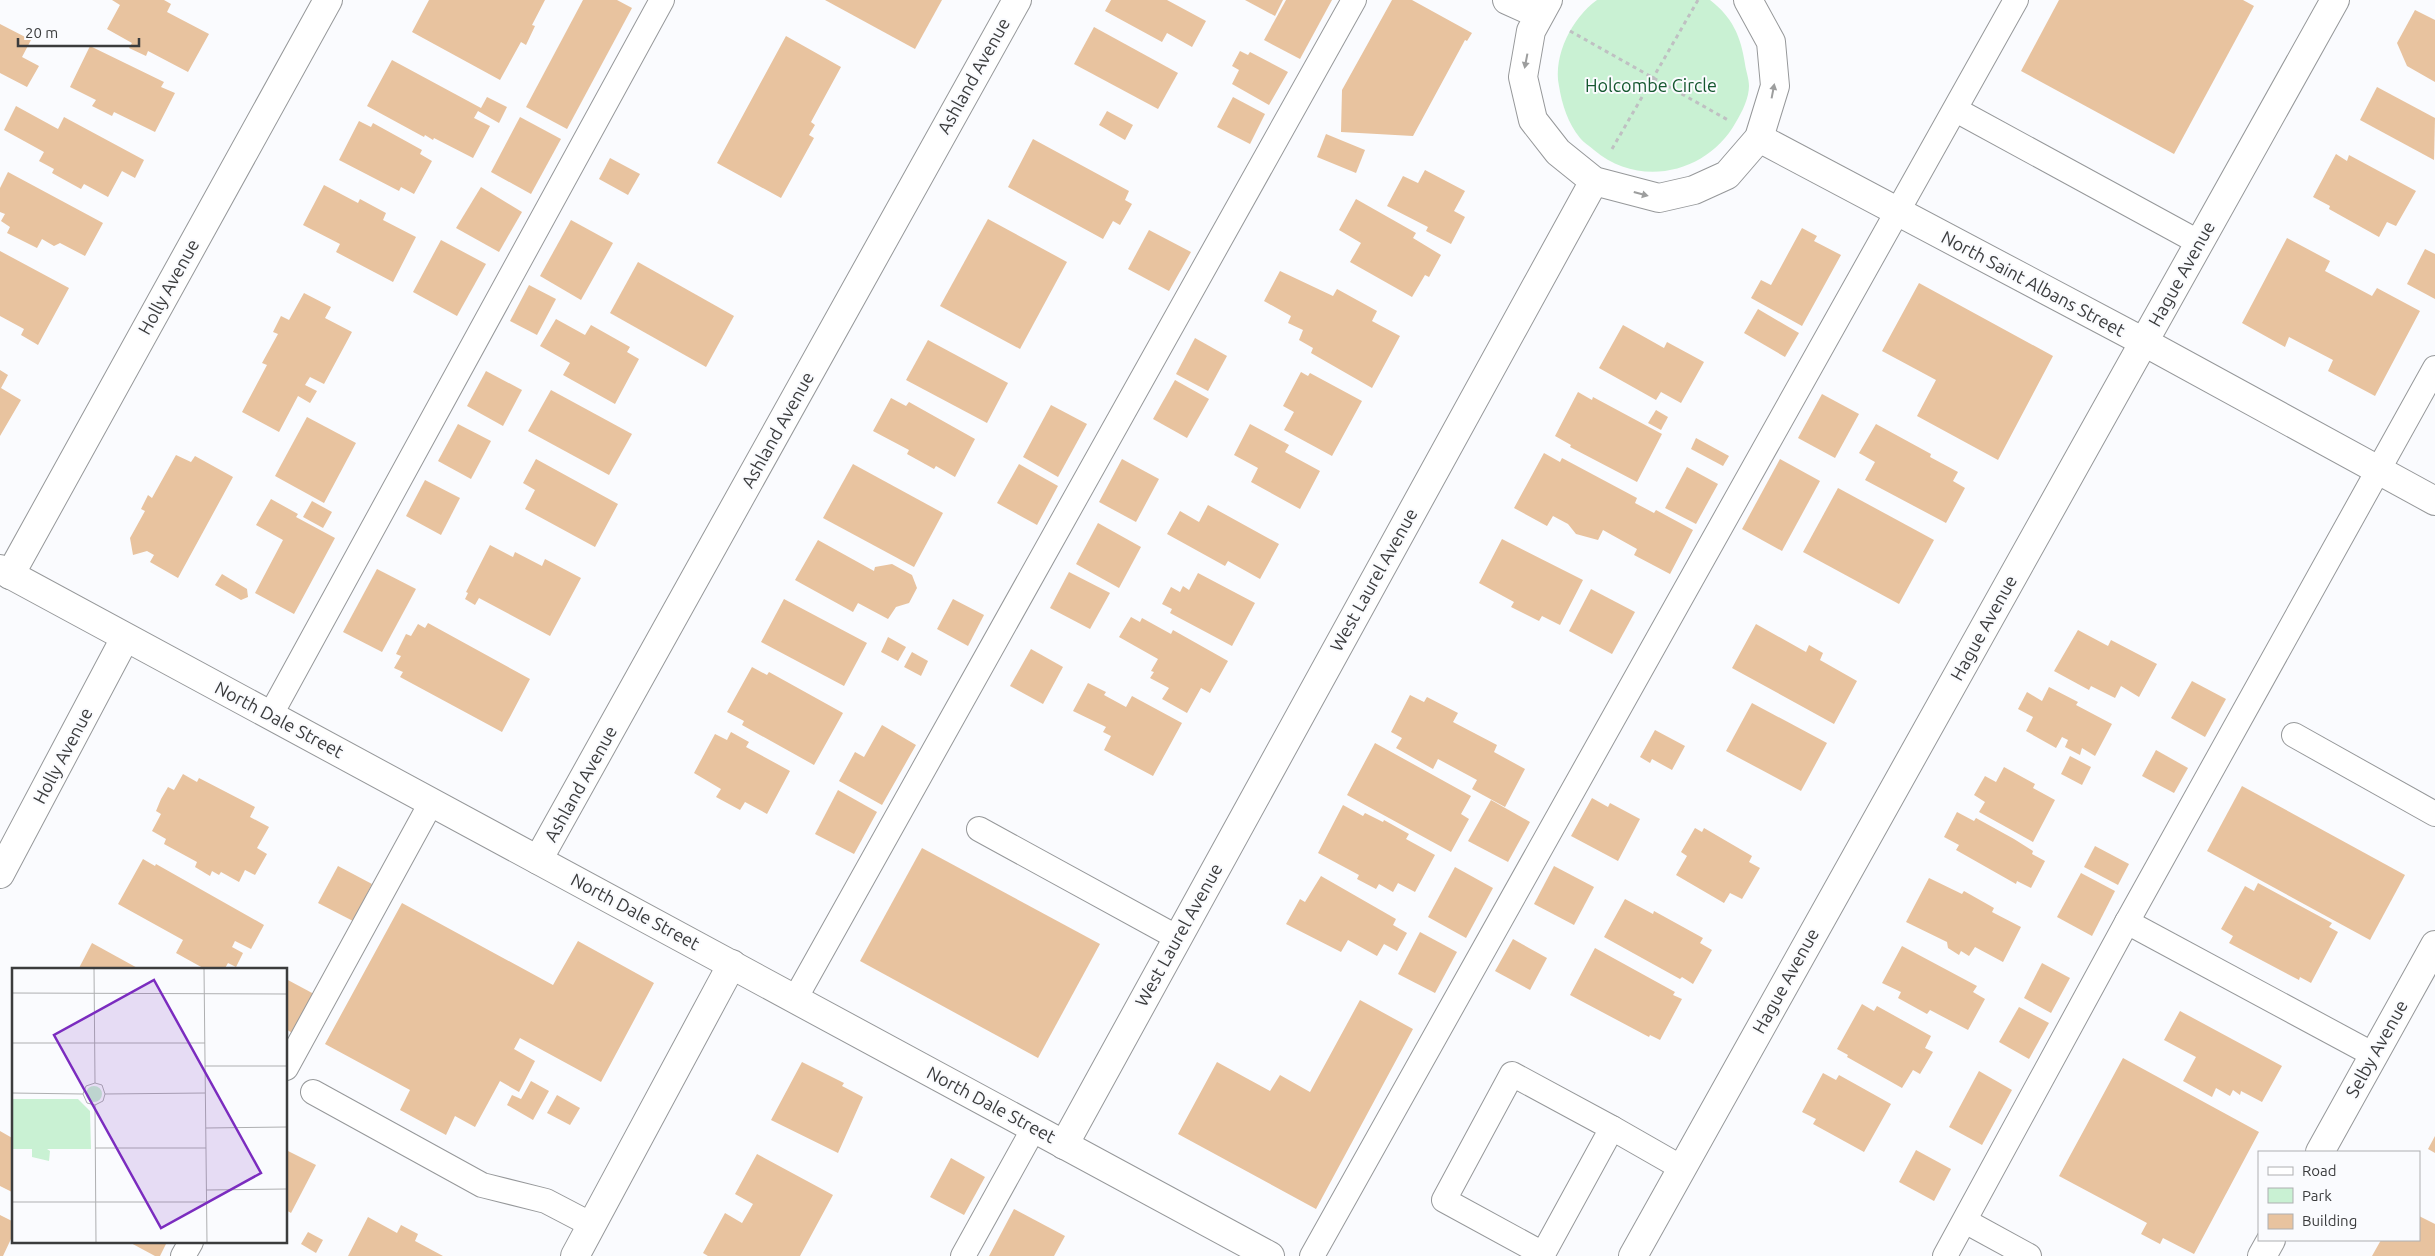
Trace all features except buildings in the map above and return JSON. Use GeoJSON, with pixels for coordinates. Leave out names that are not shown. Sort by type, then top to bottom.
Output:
{"type":"FeatureCollection","features":[{"type":"Feature","properties":{"kind":"street","name":"Holly Avenue"},"geometry":{"type":"LineString","coordinates":[[5,572],[328,0]]}},
{"type":"Feature","properties":{"kind":"street","name":"Ashland Avenue"},"geometry":{"type":"LineString","coordinates":[[538,860],[1017,0]]}},
{"type":"Feature","properties":{"kind":"street"},"geometry":{"type":"LineString","coordinates":[[1507,0],[1543,7],[1532,31],[1523,77],[1532,120],[1558,152],[1594,181],[1658,198],[1694,190],[1727,176],[1759,138],[1774,86],[1774,77],[1771,42],[1748,0]]}},
{"type":"Feature","properties":{"kind":"street","name":"Hague Avenue"},"geometry":{"type":"LineString","coordinates":[[1633,1256],[2335,0]]}},
{"type":"Feature","properties":{"kind":"street","name":"North Saint Albans Street"},"geometry":{"type":"LineString","coordinates":[[1759,138],[2144,342],[2435,502]]}},
{"type":"Feature","properties":{"kind":"street","name":"West Laurel Avenue"},"geometry":{"type":"LineString","coordinates":[[1064,1145],[1594,181]]}},
{"type":"Feature","properties":{"kind":"street","name":"North Dale Street"},"geometry":{"type":"LineString","coordinates":[[5,572],[1270,1256]]}},
{"type":"Feature","properties":{"kind":"street","name":"Holly Avenue"},"geometry":{"type":"LineString","coordinates":[[0,874],[125,638]]}},
{"type":"Feature","properties":{"kind":"street","name":"Selby Avenue"},"geometry":{"type":"LineString","coordinates":[[2321,1151],[2435,946]]}},
{"type":"Feature","properties":{"kind":"street"},"geometry":{"type":"LineString","coordinates":[[575,1256],[732,964]]}},
{"type":"Feature","properties":{"kind":"street"},"geometry":{"type":"LineString","coordinates":[[2262,1256],[2270,1241]]}},
{"type":"Feature","properties":{"kind":"lane"},"geometry":{"type":"LineString","coordinates":[[270,716],[662,0]]}},
{"type":"Feature","properties":{"kind":"lane"},"geometry":{"type":"LineString","coordinates":[[795,1000],[1354,0]]}},
{"type":"Feature","properties":{"kind":"lane"},"geometry":{"type":"LineString","coordinates":[[1312,1256],[2016,0]]}},
{"type":"Feature","properties":{"kind":"lane"},"geometry":{"type":"LineString","coordinates":[[1956,110],[2200,242]]}},
{"type":"Feature","properties":{"kind":"lane"},"geometry":{"type":"LineString","coordinates":[[1945,1256],[2127,922],[2378,470],[2427,401],[2435,368]]}},
{"type":"Feature","properties":{"kind":"lane"},"geometry":{"type":"LineString","coordinates":[[2294,735],[2435,814]]}},
{"type":"Feature","properties":{"kind":"lane"},"geometry":{"type":"LineString","coordinates":[[288,1064],[431,803]]}},
{"type":"Feature","properties":{"kind":"lane"},"geometry":{"type":"LineString","coordinates":[[979,829],[1178,938]]}},
{"type":"Feature","properties":{"kind":"lane"},"geometry":{"type":"LineString","coordinates":[[2127,922],[2374,1055]]}},
{"type":"Feature","properties":{"kind":"lane"},"geometry":{"type":"LineString","coordinates":[[1612,1128],[1543,1254],[1444,1200],[1512,1074],[1612,1128],[1682,1168]]}},
{"type":"Feature","properties":{"kind":"lane"},"geometry":{"type":"LineString","coordinates":[[313,1092],[482,1185],[546,1201],[592,1225]]}},
{"type":"Feature","properties":{"kind":"lane"},"geometry":{"type":"LineString","coordinates":[[963,1256],[1034,1128]]}},
{"type":"Feature","properties":{"kind":"lane"},"geometry":{"type":"LineString","coordinates":[[1965,1221],[2029,1256]]}},
{"type":"Feature","properties":{"kind":"lane"},"geometry":{"type":"LineString","coordinates":[[184,1256],[190,1244]]}},
{"type":"Feature","properties":{"kind":"path"},"geometry":{"type":"LineString","coordinates":[[1610,152],[1698,0]]}},
{"type":"Feature","properties":{"kind":"path"},"geometry":{"type":"LineString","coordinates":[[1570,31],[1735,124]]}},
{"type":"Feature","properties":{"kind":"green space","name":"Holcombe Circle"},"geometry":{"type":"Polygon","coordinates":[[[1597,0],[1710,0],[1730,20],[1741,45],[1749,81],[1748,95],[1741,114],[1724,139],[1691,164],[1672,170],[1652,172],[1632,169],[1612,162],[1585,143],[1569,120],[1559,86],[1559,62],[1566,38],[1572,27],[1597,0]]]}}]}
